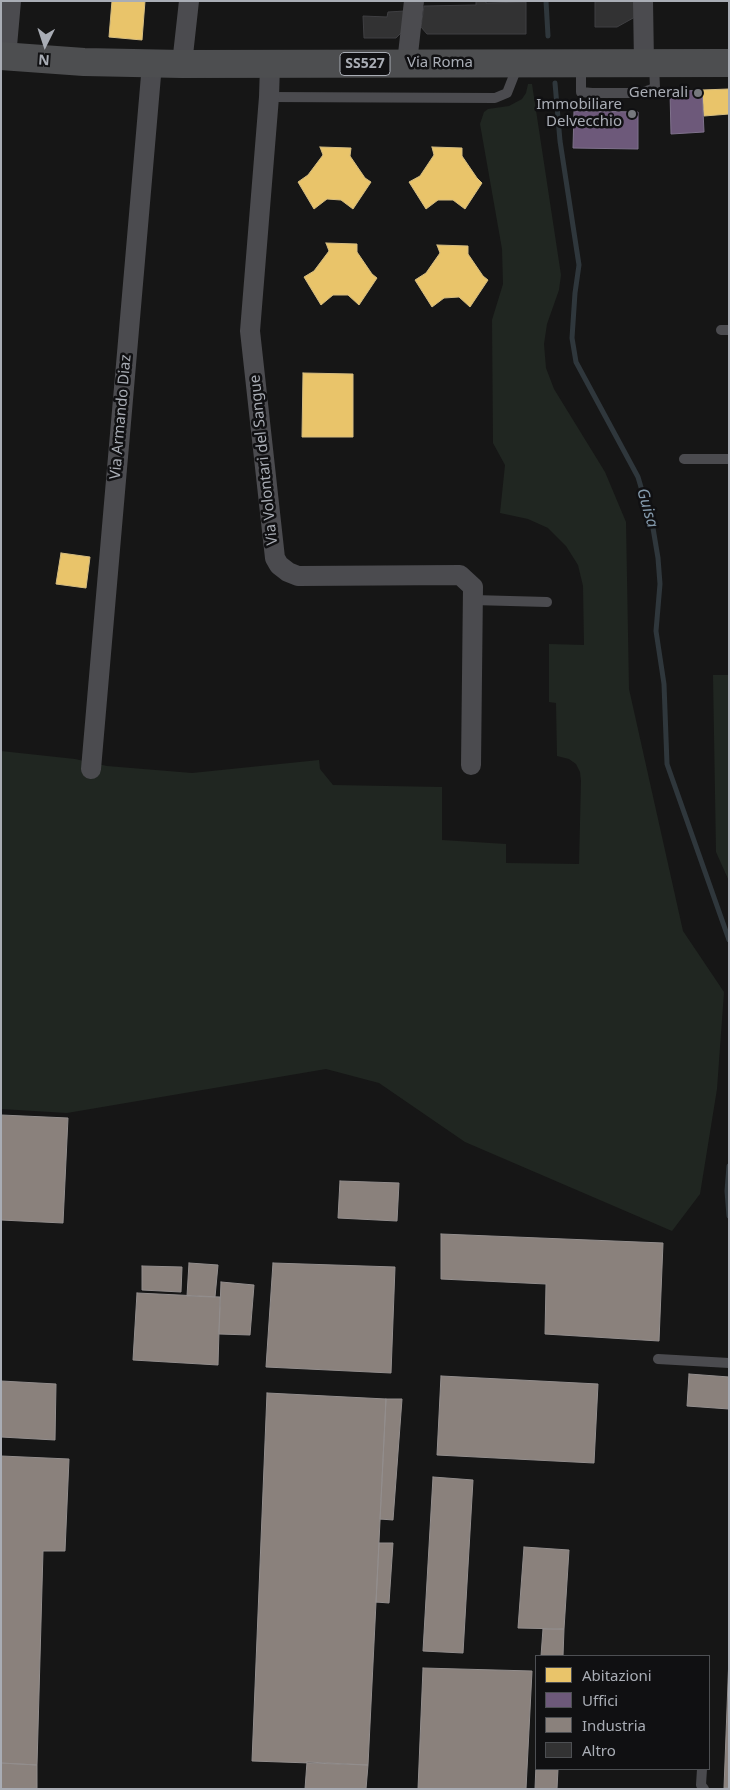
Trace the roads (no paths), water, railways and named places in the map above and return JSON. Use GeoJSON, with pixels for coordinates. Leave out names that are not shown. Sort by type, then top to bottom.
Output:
{"type":"FeatureCollection","features":[{"type":"Feature","properties":{"kind":"main road","name":"Via Roma"},"geometry":{"type":"LineString","coordinates":[[3,56],[84,62],[152,64],[729,63]]}},
{"type":"Feature","properties":{"kind":"street"},"geometry":{"type":"LineString","coordinates":[[3,56],[11,1]]}},
{"type":"Feature","properties":{"kind":"street"},"geometry":{"type":"LineString","coordinates":[[182,64],[189,1]]}},
{"type":"Feature","properties":{"kind":"street"},"geometry":{"type":"LineString","coordinates":[[407,63],[414,1]]}},
{"type":"Feature","properties":{"kind":"street"},"geometry":{"type":"LineString","coordinates":[[643,1],[649,63]]}},
{"type":"Feature","properties":{"kind":"street","name":"Via Armando Diaz"},"geometry":{"type":"LineString","coordinates":[[91,769],[152,64]]}},
{"type":"Feature","properties":{"kind":"street","name":"Via Volontari del Sangue"},"geometry":{"type":"LineString","coordinates":[[270,65],[250,331],[275,558],[288,572],[298,576],[460,575],[473,587],[471,765]]}},
{"type":"Feature","properties":{"kind":"lane"},"geometry":{"type":"LineString","coordinates":[[269,97],[495,98],[507,93],[518,63]]}},
{"type":"Feature","properties":{"kind":"lane"},"geometry":{"type":"LineString","coordinates":[[684,459],[729,459]]}},
{"type":"Feature","properties":{"kind":"lane"},"geometry":{"type":"LineString","coordinates":[[473,600],[547,602]]}},
{"type":"Feature","properties":{"kind":"lane"},"geometry":{"type":"LineString","coordinates":[[658,1359],[729,1363]]}},
{"type":"Feature","properties":{"kind":"lane"},"geometry":{"type":"LineString","coordinates":[[702,1770],[701,1785],[704,1789]]}},
{"type":"Feature","properties":{"kind":"waterway","name":"Guisa"},"geometry":{"type":"LineString","coordinates":[[546,1],[548,36]]}},
{"type":"Feature","properties":{"kind":"waterway","name":"Guisa"},"geometry":{"type":"LineString","coordinates":[[555,83],[560,141],[579,265],[572,338],[576,362],[638,477],[653,528],[660,584],[656,631],[664,684],[667,764],[729,940]]}},
{"type":"Feature","properties":{"kind":"waterway","name":"Guisa"},"geometry":{"type":"LineString","coordinates":[[729,1166],[727,1191],[729,1216]]}},
{"type":"Feature","properties":{"kind":"place","name":"Generali"},"geometry":{"type":"Point","coordinates":[698,93]}},
{"type":"Feature","properties":{"kind":"place","name":"Immobiliare Delvecchio"},"geometry":{"type":"Point","coordinates":[632,114]}}]}
